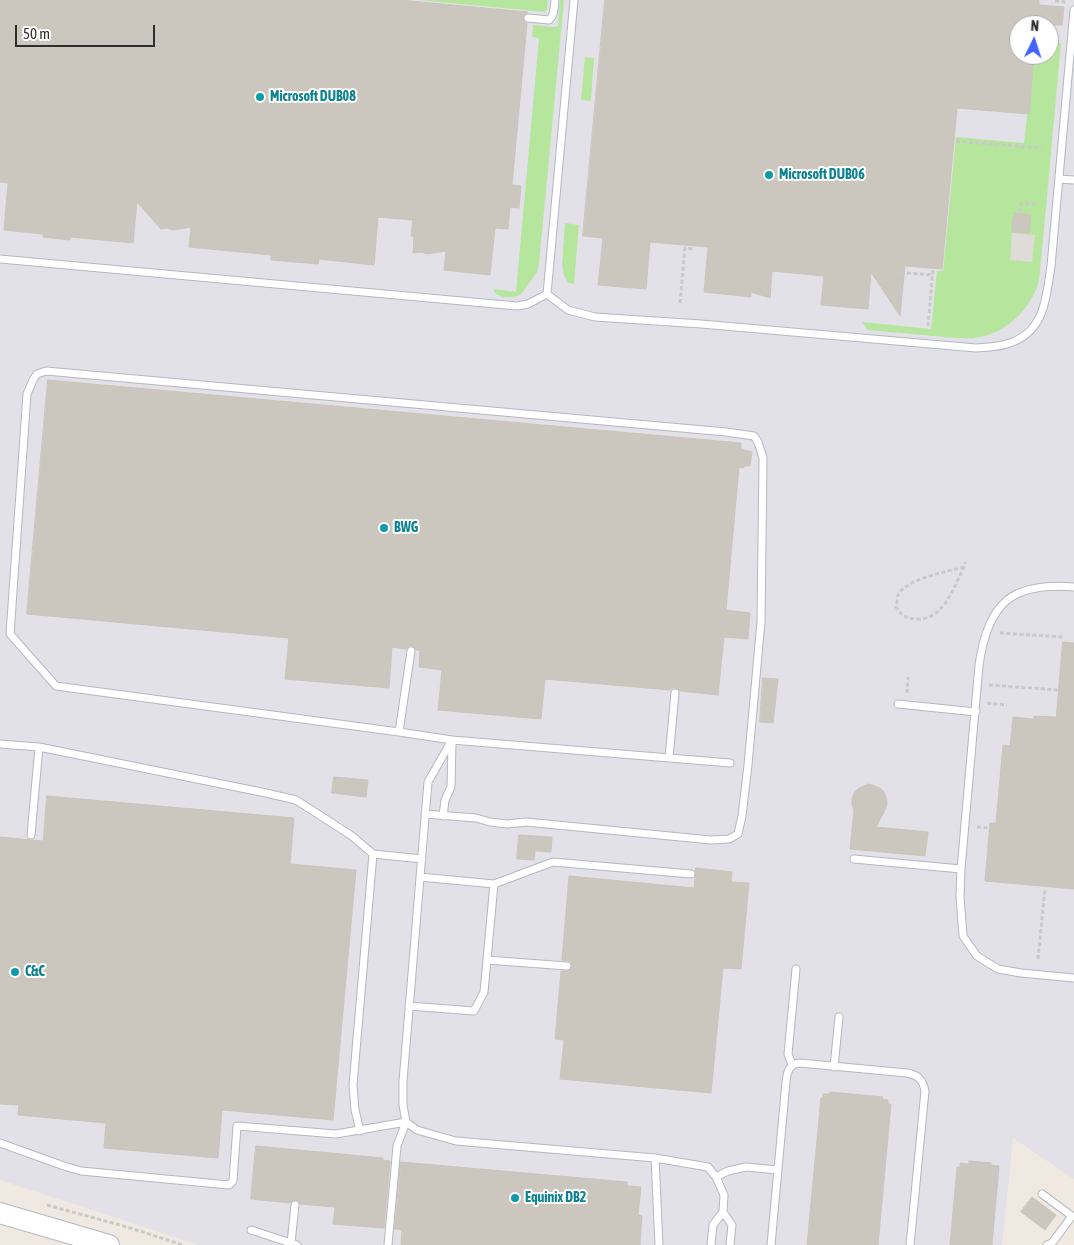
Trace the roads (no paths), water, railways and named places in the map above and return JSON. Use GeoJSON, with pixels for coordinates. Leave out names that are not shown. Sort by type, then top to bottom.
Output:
{"type":"FeatureCollection","features":[{"type":"Feature","properties":{"kind":"main road"},"geometry":{"type":"LineString","coordinates":[[0,1213],[109,1245]]}},
{"type":"Feature","properties":{"kind":"lane"},"geometry":{"type":"LineString","coordinates":[[528,18],[549,20],[554,13],[555,0]]}},
{"type":"Feature","properties":{"kind":"lane"},"geometry":{"type":"LineString","coordinates":[[547,294],[574,0]]}},
{"type":"Feature","properties":{"kind":"lane"},"geometry":{"type":"LineString","coordinates":[[547,294],[568,310],[594,317],[976,348],[1010,343],[1029,332],[1035,326],[1040,319],[1046,300],[1051,266],[1074,10]]}},
{"type":"Feature","properties":{"kind":"lane"},"geometry":{"type":"LineString","coordinates":[[1059,179],[1074,180]]}},
{"type":"Feature","properties":{"kind":"lane"},"geometry":{"type":"LineString","coordinates":[[0,259],[517,306],[528,304],[547,294]]}},
{"type":"Feature","properties":{"kind":"lane"},"geometry":{"type":"LineString","coordinates":[[425,814],[476,818],[507,824],[526,822],[711,840],[730,840],[738,834],[748,766],[761,622],[763,458],[754,436],[716,431],[46,371],[37,374],[27,394],[10,634],[56,686],[452,740],[730,763]]}},
{"type":"Feature","properties":{"kind":"lane"},"geometry":{"type":"LineString","coordinates":[[1074,587],[1040,586],[1013,595],[1004,601],[997,610],[987,630],[982,646],[960,896],[964,936],[977,956],[998,969],[1074,978]]}},
{"type":"Feature","properties":{"kind":"lane"},"geometry":{"type":"LineString","coordinates":[[399,732],[411,652]]}},
{"type":"Feature","properties":{"kind":"lane"},"geometry":{"type":"LineString","coordinates":[[669,758],[675,693]]}},
{"type":"Feature","properties":{"kind":"lane"},"geometry":{"type":"LineString","coordinates":[[898,704],[976,712]]}},
{"type":"Feature","properties":{"kind":"lane"},"geometry":{"type":"LineString","coordinates":[[388,1245],[397,1146],[406,1122],[403,1105],[403,1082],[428,782],[452,740]]}},
{"type":"Feature","properties":{"kind":"lane"},"geometry":{"type":"LineString","coordinates":[[443,816],[445,800],[451,787],[452,740]]}},
{"type":"Feature","properties":{"kind":"lane"},"geometry":{"type":"LineString","coordinates":[[0,744],[39,747],[296,800],[352,836],[372,854],[422,859]]}},
{"type":"Feature","properties":{"kind":"lane"},"geometry":{"type":"LineString","coordinates":[[31,835],[39,747]]}},
{"type":"Feature","properties":{"kind":"lane"},"geometry":{"type":"LineString","coordinates":[[360,1131],[355,1110],[353,1084],[372,854]]}},
{"type":"Feature","properties":{"kind":"lane"},"geometry":{"type":"LineString","coordinates":[[854,859],[961,869]]}},
{"type":"Feature","properties":{"kind":"lane"},"geometry":{"type":"LineString","coordinates":[[420,877],[494,884],[553,862],[691,874]]}},
{"type":"Feature","properties":{"kind":"lane"},"geometry":{"type":"LineString","coordinates":[[409,1006],[474,1011],[484,992],[494,884]]}},
{"type":"Feature","properties":{"kind":"lane"},"geometry":{"type":"LineString","coordinates":[[487,960],[567,966]]}},
{"type":"Feature","properties":{"kind":"lane"},"geometry":{"type":"LineString","coordinates":[[792,1065],[788,1054],[796,969]]}},
{"type":"Feature","properties":{"kind":"lane"},"geometry":{"type":"LineString","coordinates":[[834,1067],[839,1017]]}},
{"type":"Feature","properties":{"kind":"lane"},"geometry":{"type":"LineString","coordinates":[[771,1245],[786,1082],[789,1069],[792,1065],[800,1063],[912,1074],[924,1084],[910,1245]]}},
{"type":"Feature","properties":{"kind":"lane"},"geometry":{"type":"LineString","coordinates":[[0,1143],[81,1171],[229,1185],[233,1182],[238,1126],[336,1134],[406,1122],[418,1130],[456,1141],[655,1158],[708,1166],[716,1177],[724,1195],[723,1212],[713,1225],[711,1245]]}},
{"type":"Feature","properties":{"kind":"lane"},"geometry":{"type":"LineString","coordinates":[[655,1158],[659,1245]]}},
{"type":"Feature","properties":{"kind":"lane"},"geometry":{"type":"LineString","coordinates":[[716,1177],[728,1171],[746,1167],[778,1170]]}},
{"type":"Feature","properties":{"kind":"lane"},"geometry":{"type":"LineString","coordinates":[[1042,1194],[1072,1216],[1052,1243],[1047,1245]]}},
{"type":"Feature","properties":{"kind":"lane"},"geometry":{"type":"LineString","coordinates":[[251,1230],[294,1244],[295,1205]]}},
{"type":"Feature","properties":{"kind":"lane"},"geometry":{"type":"LineString","coordinates":[[723,1212],[732,1225],[730,1245]]}},
{"type":"Feature","properties":{"kind":"place","name":"Microsoft DUB08"},"geometry":{"type":"Point","coordinates":[260,97]}},
{"type":"Feature","properties":{"kind":"place","name":"Microsoft DUB06"},"geometry":{"type":"Point","coordinates":[769,175]}},
{"type":"Feature","properties":{"kind":"place","name":"BWG"},"geometry":{"type":"Point","coordinates":[384,528]}},
{"type":"Feature","properties":{"kind":"place","name":"C&C"},"geometry":{"type":"Point","coordinates":[15,972]}},
{"type":"Feature","properties":{"kind":"place","name":"Equinix DB2"},"geometry":{"type":"Point","coordinates":[515,1198]}}]}
